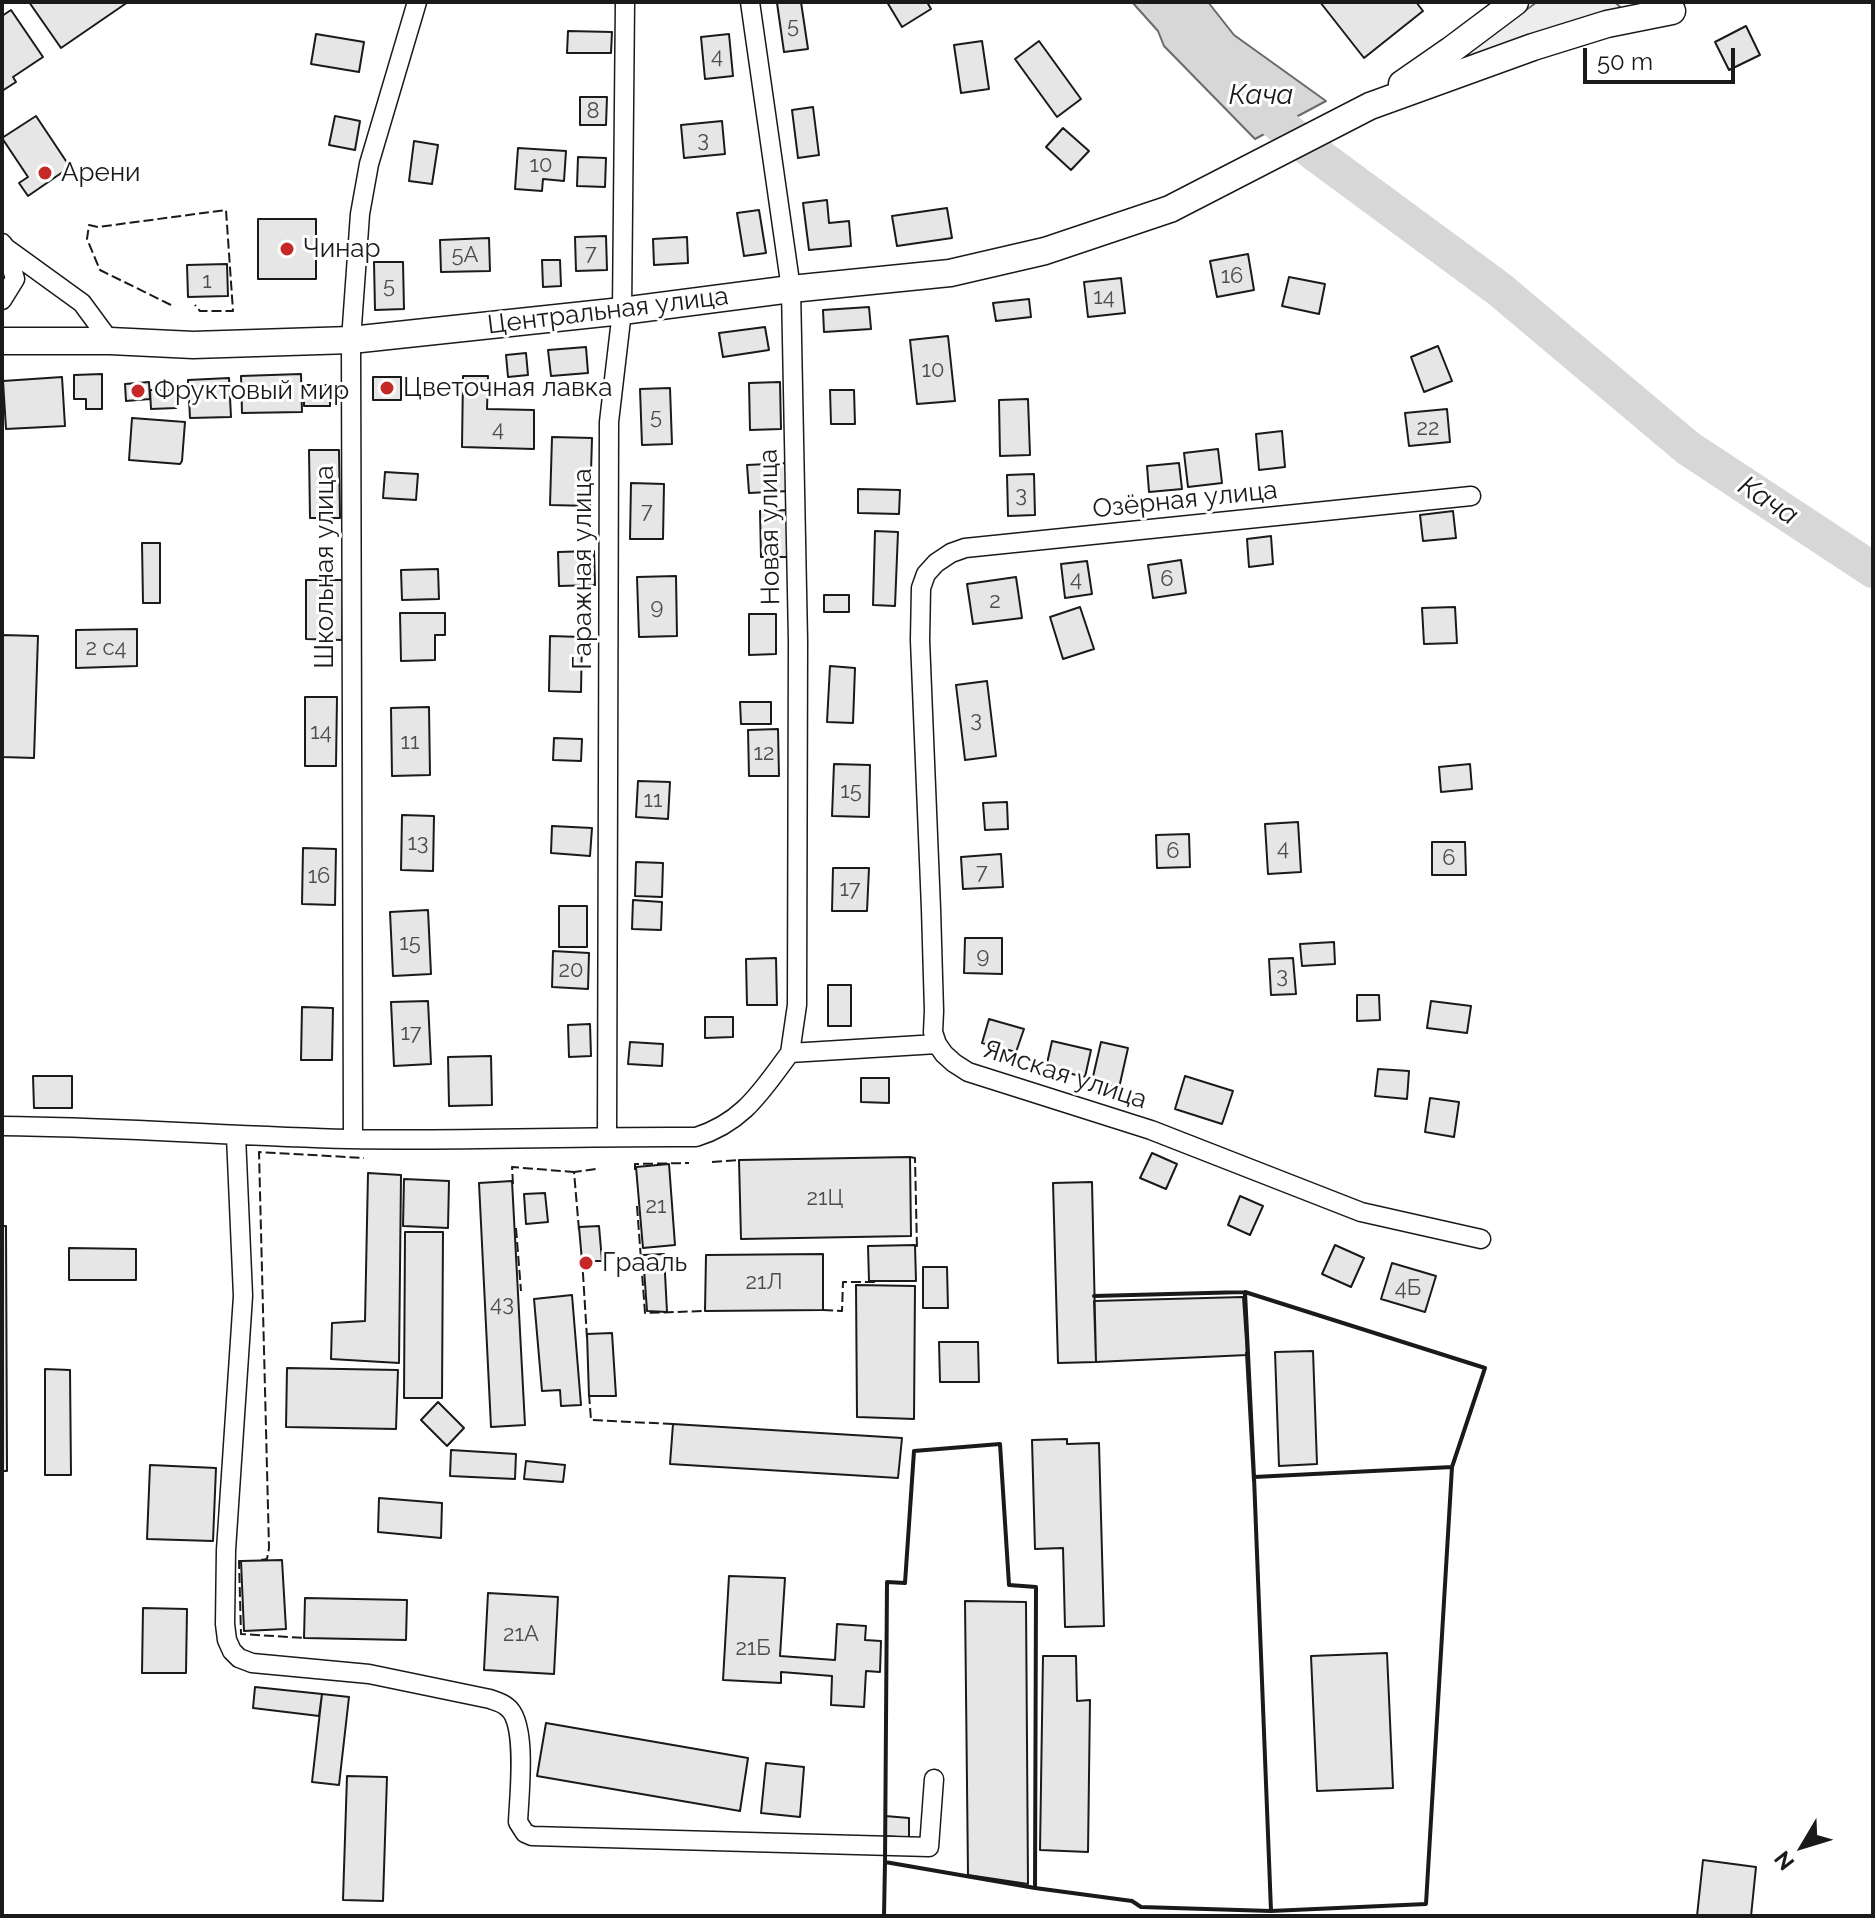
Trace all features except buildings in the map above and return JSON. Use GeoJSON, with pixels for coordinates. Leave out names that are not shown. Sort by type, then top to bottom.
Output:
{"type":"FeatureCollection","features":[{"type":"Feature","properties":{"kind":"street","name":"Школьная улица"},"geometry":{"type":"LineString","coordinates":[[353,1139],[351,340],[360,214],[369,164],[417,2]]}},
{"type":"Feature","properties":{"kind":"street","name":"Гаражная улица"},"geometry":{"type":"LineString","coordinates":[[607,1136],[609,422],[622,311],[625,2]]}},
{"type":"Feature","properties":{"kind":"street","name":"Новая улица"},"geometry":{"type":"LineString","coordinates":[[750,2],[791,289],[798,641],[797,1005],[790,1053]]}},
{"type":"Feature","properties":{"kind":"street"},"geometry":{"type":"LineString","coordinates":[[1370,106],[1515,2]]}},
{"type":"Feature","properties":{"kind":"street"},"geometry":{"type":"LineString","coordinates":[[1628,2],[1645,11],[1682,7]]}},
{"type":"Feature","properties":{"kind":"street"},"geometry":{"type":"LineString","coordinates":[[1370,106],[1533,47],[1607,24],[1682,7]]}},
{"type":"Feature","properties":{"kind":"street","name":"Центральная улица"},"geometry":{"type":"LineString","coordinates":[[2,341],[193,345],[351,340],[950,273],[1045,251],[1170,209],[1370,106]]}},
{"type":"Feature","properties":{"kind":"street"},"geometry":{"type":"LineString","coordinates":[[2,300],[15,279],[4,246]]}},
{"type":"Feature","properties":{"kind":"street"},"geometry":{"type":"LineString","coordinates":[[4,246],[82,303],[110,341]]}},
{"type":"Feature","properties":{"kind":"street","name":"Озёрная улица"},"geometry":{"type":"LineString","coordinates":[[937,1044],[933,1032],[920,640],[921,588],[926,574],[936,563],[965,548],[1471,496]]}},
{"type":"Feature","properties":{"kind":"street"},"geometry":{"type":"LineString","coordinates":[[2,1126],[353,1139],[696,1137],[725,1125],[751,1102],[790,1053],[937,1044]]}},
{"type":"Feature","properties":{"kind":"street","name":"Ямская улица"},"geometry":{"type":"LineString","coordinates":[[937,1044],[954,1063],[968,1072],[1151,1130],[1361,1212],[1481,1239]]}},
{"type":"Feature","properties":{"kind":"street"},"geometry":{"type":"LineString","coordinates":[[236,1136],[243,1296],[226,1550],[225,1624],[227,1640],[239,1658],[252,1663],[369,1674],[490,1699],[509,1707],[518,1722],[521,1737],[518,1822],[525,1833],[532,1836],[929,1847],[934,1779]]}},
{"type":"Feature","properties":{"kind":"shaded area"},"geometry":{"type":"Polygon","coordinates":[[[1537,2],[1615,2],[1623,10],[1467,59],[1465,55],[1537,2]]]}},
{"type":"Feature","properties":{"kind":"water","name":"Кача"},"geometry":{"type":"Polygon","coordinates":[[[1132,2],[1208,2],[1234,35],[1326,101],[1255,139],[1164,46],[1158,31],[1132,2]]]}},
{"type":"Feature","properties":{"kind":"waterway","name":"Кача"},"geometry":{"type":"LineString","coordinates":[[1243,94],[1313,152],[1499,289],[1688,448],[1873,570]]}},
{"type":"Feature","properties":{"kind":"fence"},"geometry":{"type":"LineString","coordinates":[[171,305],[100,270],[87,239],[89,225],[98,227],[226,210],[233,311],[200,311],[195,305]]}},
{"type":"Feature","properties":{"kind":"fence"},"geometry":{"type":"LineString","coordinates":[[261,1560],[267,1559],[269,1548],[259,1152],[364,1158]]}},
{"type":"Feature","properties":{"kind":"fence"},"geometry":{"type":"LineString","coordinates":[[910,1157],[915,1158],[917,1249]]}},
{"type":"Feature","properties":{"kind":"fence"},"geometry":{"type":"LineString","coordinates":[[712,1162],[739,1160]]}},
{"type":"Feature","properties":{"kind":"fence"},"geometry":{"type":"LineString","coordinates":[[635,1170],[635,1164],[689,1163]]}},
{"type":"Feature","properties":{"kind":"fence"},"geometry":{"type":"LineString","coordinates":[[513,1184],[512,1167],[574,1172]]}},
{"type":"Feature","properties":{"kind":"fence"},"geometry":{"type":"LineString","coordinates":[[579,1230],[574,1172],[596,1169]]}},
{"type":"Feature","properties":{"kind":"fence"},"geometry":{"type":"LineString","coordinates":[[637,1206],[645,1313],[705,1311]]}},
{"type":"Feature","properties":{"kind":"fence"},"geometry":{"type":"LineString","coordinates":[[516,1228],[521,1291]]}},
{"type":"Feature","properties":{"kind":"fence"},"geometry":{"type":"LineString","coordinates":[[582,1258],[587,1338]]}},
{"type":"Feature","properties":{"kind":"fence"},"geometry":{"type":"LineString","coordinates":[[823,1310],[842,1311],[843,1282],[875,1282]]}},
{"type":"Feature","properties":{"kind":"fence"},"geometry":{"type":"LineString","coordinates":[[589,1394],[591,1420],[673,1424]]}},
{"type":"Feature","properties":{"kind":"fence"},"geometry":{"type":"LineString","coordinates":[[241,1561],[241,1634],[304,1638]]}},
{"type":"Feature","properties":{"kind":"wall"},"geometry":{"type":"LineString","coordinates":[[1245,1292],[1485,1368],[1452,1467],[1254,1477],[1245,1292]]}},
{"type":"Feature","properties":{"kind":"wall"},"geometry":{"type":"LineString","coordinates":[[1094,1296],[1245,1292],[1245,1301]]}},
{"type":"Feature","properties":{"kind":"wall"},"geometry":{"type":"LineString","coordinates":[[1247,1353],[1254,1481]]}},
{"type":"Feature","properties":{"kind":"wall"},"geometry":{"type":"LineString","coordinates":[[1000,1444],[1009,1585],[1036,1587],[1035,1888],[885,1862],[887,1582],[905,1583],[914,1451],[1000,1444]]}},
{"type":"Feature","properties":{"kind":"wall"},"geometry":{"type":"LineString","coordinates":[[1452,1467],[1426,1904],[1271,1911],[1254,1477],[1452,1467]]}},
{"type":"Feature","properties":{"kind":"wall"},"geometry":{"type":"LineString","coordinates":[[884,1916],[885,1862]]}},
{"type":"Feature","properties":{"kind":"wall"},"geometry":{"type":"LineString","coordinates":[[1035,1888],[1132,1901],[1141,1907],[1271,1911],[1271,1908]]}},
{"type":"Feature","properties":{"kind":"place","name":"Арени"},"geometry":{"type":"Point","coordinates":[45,173]}},
{"type":"Feature","properties":{"kind":"place","name":"Чинар"},"geometry":{"type":"Point","coordinates":[287,249]}},
{"type":"Feature","properties":{"kind":"place","name":"Цветочная лавка"},"geometry":{"type":"Point","coordinates":[387,388]}},
{"type":"Feature","properties":{"kind":"place","name":"Фруктовый мир"},"geometry":{"type":"Point","coordinates":[138,391]}},
{"type":"Feature","properties":{"kind":"place","name":"Грааль"},"geometry":{"type":"Point","coordinates":[586,1263]}}]}
